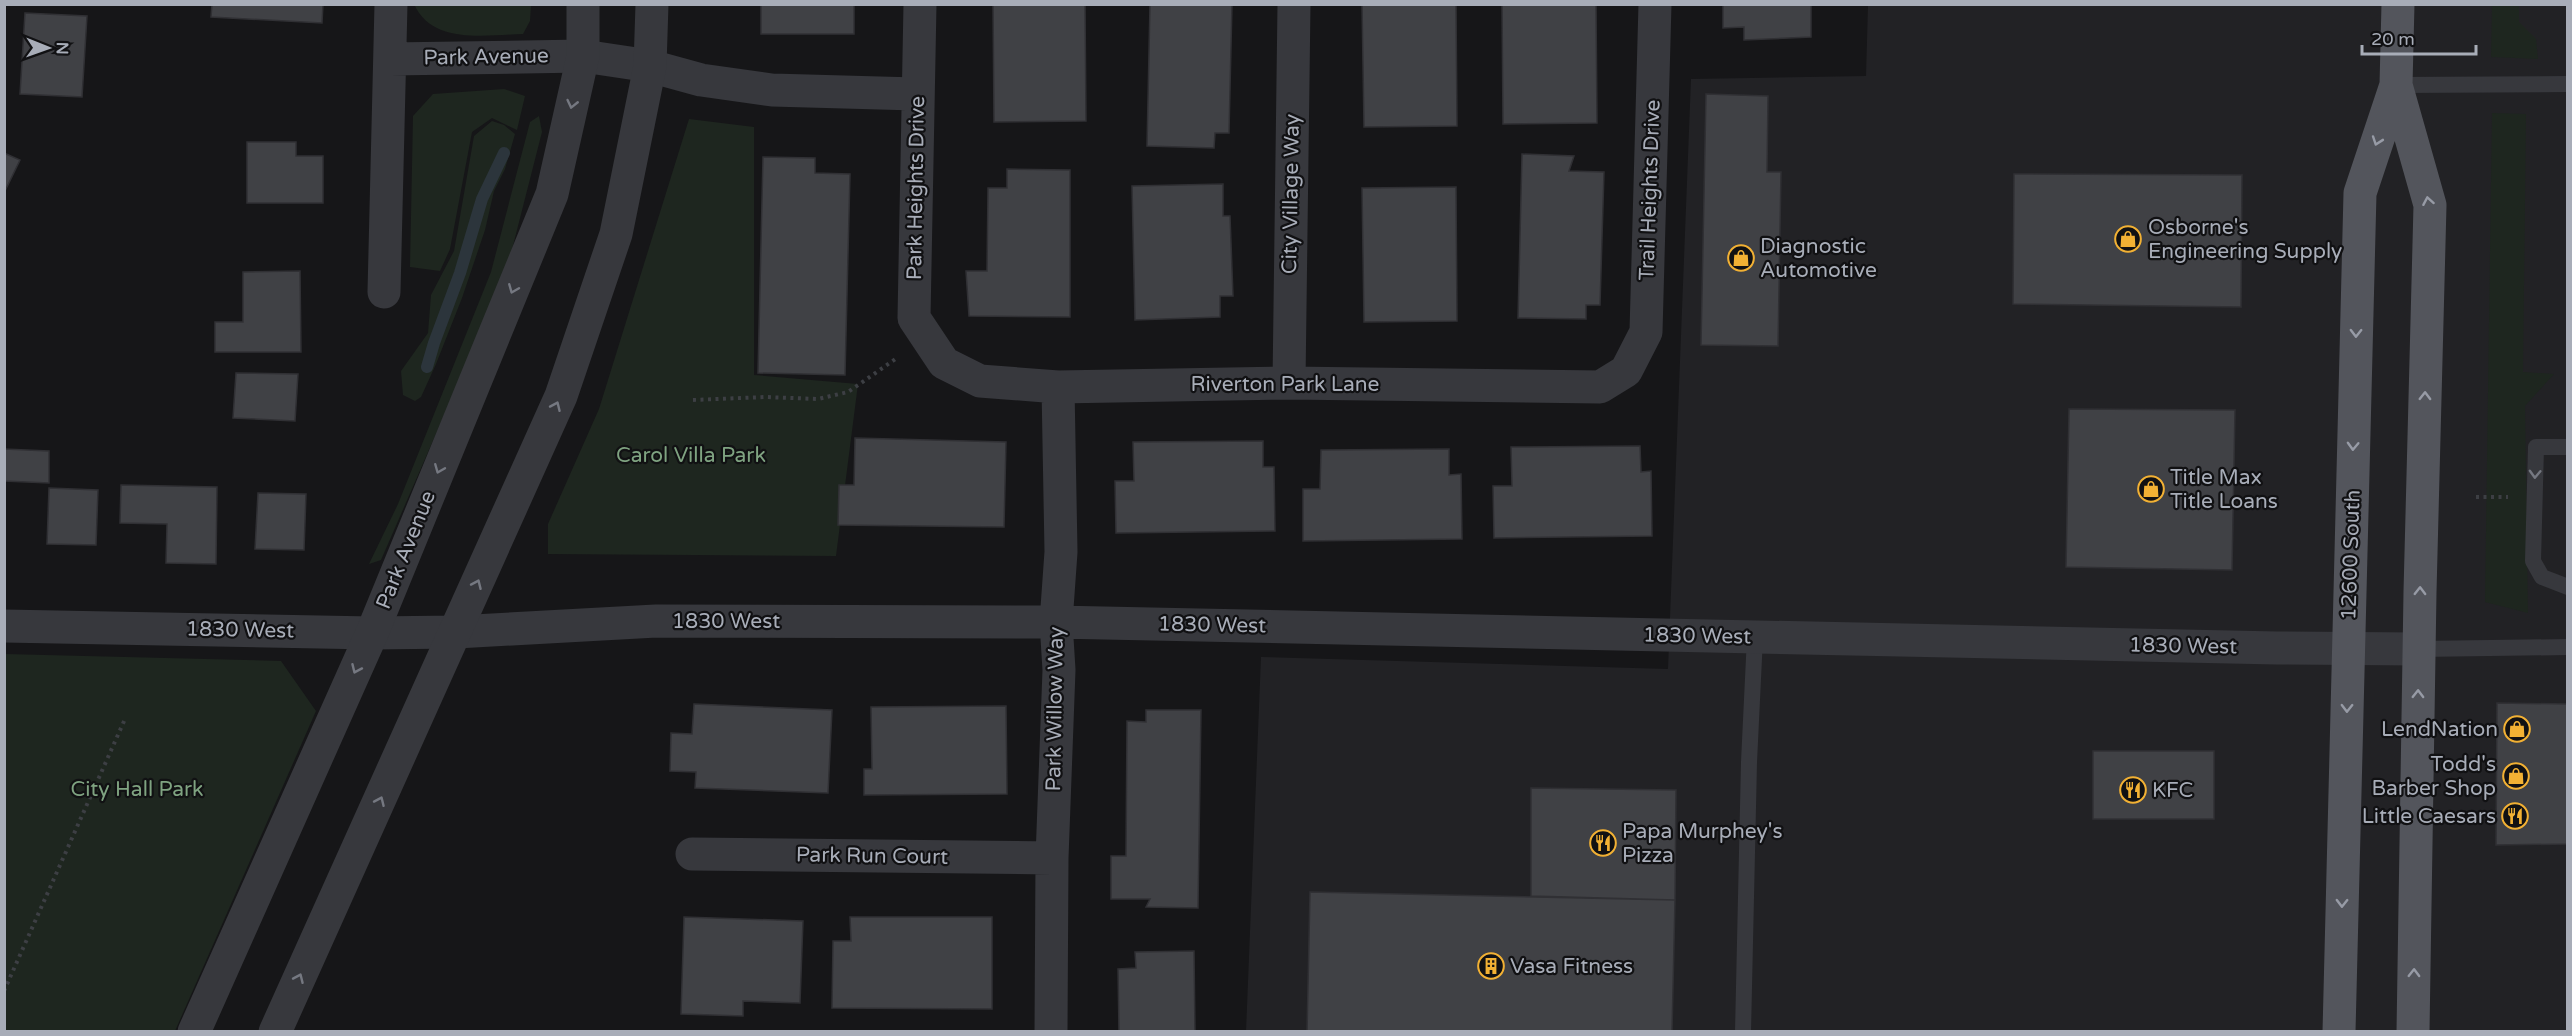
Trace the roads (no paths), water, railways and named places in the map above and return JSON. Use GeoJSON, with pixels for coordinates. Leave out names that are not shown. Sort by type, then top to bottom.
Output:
{"type":"FeatureCollection","features":[{"type":"Feature","properties":{"kind":"main road","name":"12600 South"},"geometry":{"type":"LineString","coordinates":[[2339,1032],[2360,193],[2396,85],[2398,4]]}},
{"type":"Feature","properties":{"kind":"main road","name":"12600 South"},"geometry":{"type":"LineString","coordinates":[[2396,85],[2430,205],[2419,650],[2413,1032]]}},
{"type":"Feature","properties":{"kind":"street"},"geometry":{"type":"LineString","coordinates":[[384,292],[391,4]]}},
{"type":"Feature","properties":{"kind":"street","name":"Park Avenue"},"geometry":{"type":"LineString","coordinates":[[194,1032],[372,633],[552,194],[583,56],[584,4]]}},
{"type":"Feature","properties":{"kind":"street"},"geometry":{"type":"LineString","coordinates":[[275,1032],[456,632],[568,375],[616,234],[650,66],[652,4]]}},
{"type":"Feature","properties":{"kind":"street","name":"Park Heights Drive"},"geometry":{"type":"LineString","coordinates":[[920,4],[916,94],[914,318],[944,363]]}},
{"type":"Feature","properties":{"kind":"street","name":"City Village Way"},"geometry":{"type":"LineString","coordinates":[[1288,383],[1294,4]]}},
{"type":"Feature","properties":{"kind":"street","name":"Trail Heights Drive"},"geometry":{"type":"LineString","coordinates":[[1626,371],[1646,332],[1655,4]]}},
{"type":"Feature","properties":{"kind":"street","name":"Park Avenue"},"geometry":{"type":"LineString","coordinates":[[390,59],[583,56],[650,66],[701,80],[772,90],[916,94]]}},
{"type":"Feature","properties":{"kind":"street","name":"Riverton Park Lane"},"geometry":{"type":"LineString","coordinates":[[944,363],[980,381],[1059,387],[1288,383],[1600,387],[1626,371]]}},
{"type":"Feature","properties":{"kind":"street","name":"Park Willow Way"},"geometry":{"type":"LineString","coordinates":[[1051,1032],[1052,858],[1059,669],[1056,622],[1061,552],[1059,387]]}},
{"type":"Feature","properties":{"kind":"street","name":"1830 West"},"geometry":{"type":"LineString","coordinates":[[4,626],[372,633],[456,632],[656,621],[1056,622],[2419,650]]}},
{"type":"Feature","properties":{"kind":"street","name":"Park Run Court"},"geometry":{"type":"LineString","coordinates":[[692,854],[1052,858]]}},
{"type":"Feature","properties":{"kind":"lane"},"geometry":{"type":"LineString","coordinates":[[2396,85],[2568,84]]}},
{"type":"Feature","properties":{"kind":"lane"},"geometry":{"type":"LineString","coordinates":[[2568,447],[2536,447],[2533,561],[2542,577],[2568,587]]}},
{"type":"Feature","properties":{"kind":"lane"},"geometry":{"type":"LineString","coordinates":[[1743,1032],[1749,762],[1755,637]]}},
{"type":"Feature","properties":{"kind":"lane"},"geometry":{"type":"LineString","coordinates":[[2419,650],[2568,647]]}},
{"type":"Feature","properties":{"kind":"waterway"},"geometry":{"type":"LineString","coordinates":[[427,367],[460,273],[482,199],[504,153]]}},
{"type":"Feature","properties":{"kind":"place","name":"Osborne's Engineering Supply"},"geometry":{"type":"Point","coordinates":[2128,239]}},
{"type":"Feature","properties":{"kind":"place","name":"Diagnostic Automotive"},"geometry":{"type":"Point","coordinates":[1741,258]}},
{"type":"Feature","properties":{"kind":"place","name":"Title Max Title Loans"},"geometry":{"type":"Point","coordinates":[2151,489]}},
{"type":"Feature","properties":{"kind":"place","name":"LendNation"},"geometry":{"type":"Point","coordinates":[2517,729]}},
{"type":"Feature","properties":{"kind":"place","name":"Todd's Barber Shop"},"geometry":{"type":"Point","coordinates":[2516,776]}},
{"type":"Feature","properties":{"kind":"place","name":"KFC"},"geometry":{"type":"Point","coordinates":[2133,790]}},
{"type":"Feature","properties":{"kind":"place","name":"Little Caesars"},"geometry":{"type":"Point","coordinates":[2515,816]}},
{"type":"Feature","properties":{"kind":"place","name":"Papa Murphey's Pizza"},"geometry":{"type":"Point","coordinates":[1603,843]}},
{"type":"Feature","properties":{"kind":"place","name":"Vasa Fitness"},"geometry":{"type":"Point","coordinates":[1491,966]}},
{"type":"Feature","properties":{"kind":"park label","name":"Carol Villa Park"},"geometry":{"type":"Point","coordinates":[691,455]}},
{"type":"Feature","properties":{"kind":"park label","name":"City Hall Park"},"geometry":{"type":"Point","coordinates":[137,789]}}]}
